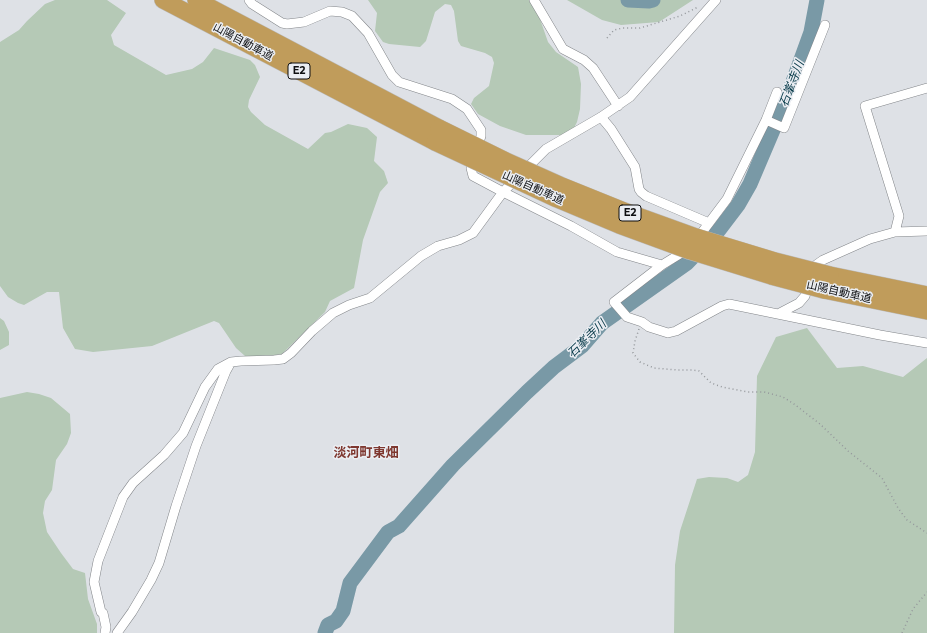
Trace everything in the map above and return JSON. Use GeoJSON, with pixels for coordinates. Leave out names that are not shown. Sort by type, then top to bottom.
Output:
{"type":"FeatureCollection","features":[{"type":"Feature","properties":{"kind":"highway","name":"山陽自動車道"},"geometry":{"type":"LineString","coordinates":[[164,0],[437,135]]}},
{"type":"Feature","properties":{"kind":"highway","name":"山陽自動車道"},"geometry":{"type":"LineString","coordinates":[[196,0],[437,135],[557,199],[619,225],[697,253],[771,276],[927,296]]}},
{"type":"Feature","properties":{"kind":"highway","name":"山陽自動車道"},"geometry":{"type":"LineString","coordinates":[[827,282],[927,311]]}},
{"type":"Feature","properties":{"kind":"street"},"geometry":{"type":"LineString","coordinates":[[249,0],[252,4],[282,23],[287,24],[304,22],[330,11],[342,12],[352,16],[368,33],[392,75],[399,82],[452,99],[467,109],[481,130],[481,136],[471,168],[473,176],[571,226],[617,252],[662,265]]}},
{"type":"Feature","properties":{"kind":"street"},"geometry":{"type":"LineString","coordinates":[[534,0],[563,49],[584,60],[588,64],[618,106]]}},
{"type":"Feature","properties":{"kind":"street"},"geometry":{"type":"LineString","coordinates":[[105,633],[106,628],[103,613],[101,612],[94,582],[98,560],[123,497],[133,483],[164,454],[183,433],[205,387],[218,369],[231,362],[241,360],[283,359],[333,313],[349,305],[370,298],[421,256],[438,246],[459,240],[473,233],[503,192],[546,149],[601,117],[630,97],[716,0]]}},
{"type":"Feature","properties":{"kind":"street"},"geometry":{"type":"LineString","coordinates":[[766,120],[784,128],[825,25]]}},
{"type":"Feature","properties":{"kind":"street"},"geometry":{"type":"LineString","coordinates":[[895,232],[899,216],[864,106],[927,88]]}},
{"type":"Feature","properties":{"kind":"street"},"geometry":{"type":"LineString","coordinates":[[777,92],[766,120],[727,199],[704,230],[689,248],[662,265],[614,302],[627,318],[642,322],[649,327],[668,333],[676,331],[722,306],[730,304],[880,335],[927,343]]}},
{"type":"Feature","properties":{"kind":"street"},"geometry":{"type":"LineString","coordinates":[[601,117],[611,129],[635,167],[639,189],[641,192],[646,196],[709,223]]}},
{"type":"Feature","properties":{"kind":"street"},"geometry":{"type":"LineString","coordinates":[[778,314],[799,302],[805,296],[816,265],[835,254],[870,239],[895,232],[927,231]]}},
{"type":"Feature","properties":{"kind":"street"},"geometry":{"type":"LineString","coordinates":[[117,633],[132,612],[159,563],[196,446],[231,362]]}},
{"type":"Feature","properties":{"kind":"path"},"geometry":{"type":"LineString","coordinates":[[606,38],[614,30],[623,28],[640,28],[680,16],[699,7]]}},
{"type":"Feature","properties":{"kind":"path"},"geometry":{"type":"LineString","coordinates":[[642,322],[635,341],[634,353],[640,362],[654,368],[699,371],[711,383],[722,387],[748,392],[764,392],[783,397],[820,424],[848,451],[882,478],[898,508],[907,520],[927,533]]}},
{"type":"Feature","properties":{"kind":"path"},"geometry":{"type":"LineString","coordinates":[[902,633],[913,609],[927,592]]}},
{"type":"Feature","properties":{"kind":"green space"},"geometry":{"type":"Polygon","coordinates":[[[55,0],[107,0],[126,13],[111,35],[114,45],[166,75],[192,69],[203,62],[214,48],[250,60],[255,65],[260,77],[249,100],[248,107],[251,112],[265,125],[308,149],[325,133],[331,132],[348,124],[367,128],[377,137],[374,161],[384,171],[388,183],[380,192],[363,240],[354,288],[330,301],[325,312],[282,354],[258,358],[245,356],[236,348],[219,323],[214,321],[152,346],[93,352],[75,349],[63,328],[59,292],[47,292],[24,305],[8,297],[0,286],[0,42],[19,30],[45,4],[55,0]]]}},
{"type":"Feature","properties":{"kind":"green space"},"geometry":{"type":"Polygon","coordinates":[[[368,0],[531,0],[534,2],[548,42],[556,52],[578,67],[581,84],[580,109],[574,128],[563,135],[526,135],[500,126],[478,114],[471,104],[474,98],[489,86],[494,63],[492,57],[485,53],[461,46],[458,41],[454,11],[451,5],[445,4],[435,12],[426,41],[420,47],[383,42],[375,31],[377,13],[368,0]]]}},
{"type":"Feature","properties":{"kind":"green space"},"geometry":{"type":"Polygon","coordinates":[[[567,0],[693,0],[659,22],[621,25],[602,20],[567,0]]]}},
{"type":"Feature","properties":{"kind":"green space"},"geometry":{"type":"Polygon","coordinates":[[[0,318],[4,321],[9,332],[9,345],[0,350],[0,318]]]}},
{"type":"Feature","properties":{"kind":"green space"},"geometry":{"type":"Polygon","coordinates":[[[807,328],[837,368],[863,366],[903,377],[927,358],[927,633],[674,633],[675,565],[680,531],[697,479],[709,477],[727,478],[738,482],[748,475],[755,452],[757,376],[776,337],[807,328]]]}},
{"type":"Feature","properties":{"kind":"green space"},"geometry":{"type":"Polygon","coordinates":[[[27,392],[51,398],[70,414],[71,433],[67,444],[56,460],[52,490],[45,501],[43,513],[47,532],[61,553],[73,569],[85,573],[88,599],[97,624],[97,633],[0,633],[0,398],[27,392]]]}},
{"type":"Feature","properties":{"kind":"waterway"},"geometry":{"type":"LineString","coordinates":[[628,0],[653,0]]}},
{"type":"Feature","properties":{"kind":"waterway","name":"石峯寺川"},"geometry":{"type":"LineString","coordinates":[[325,633],[328,625],[336,621],[343,611],[350,583],[388,532],[399,526],[453,465],[554,367],[582,346],[602,323],[687,263],[719,230],[738,205],[750,184],[790,90],[811,32],[817,0]]}},
{"type":"Feature","properties":{"kind":"district","name":"淡河町東畑"},"geometry":{"type":"Point","coordinates":[366,453]}}]}
